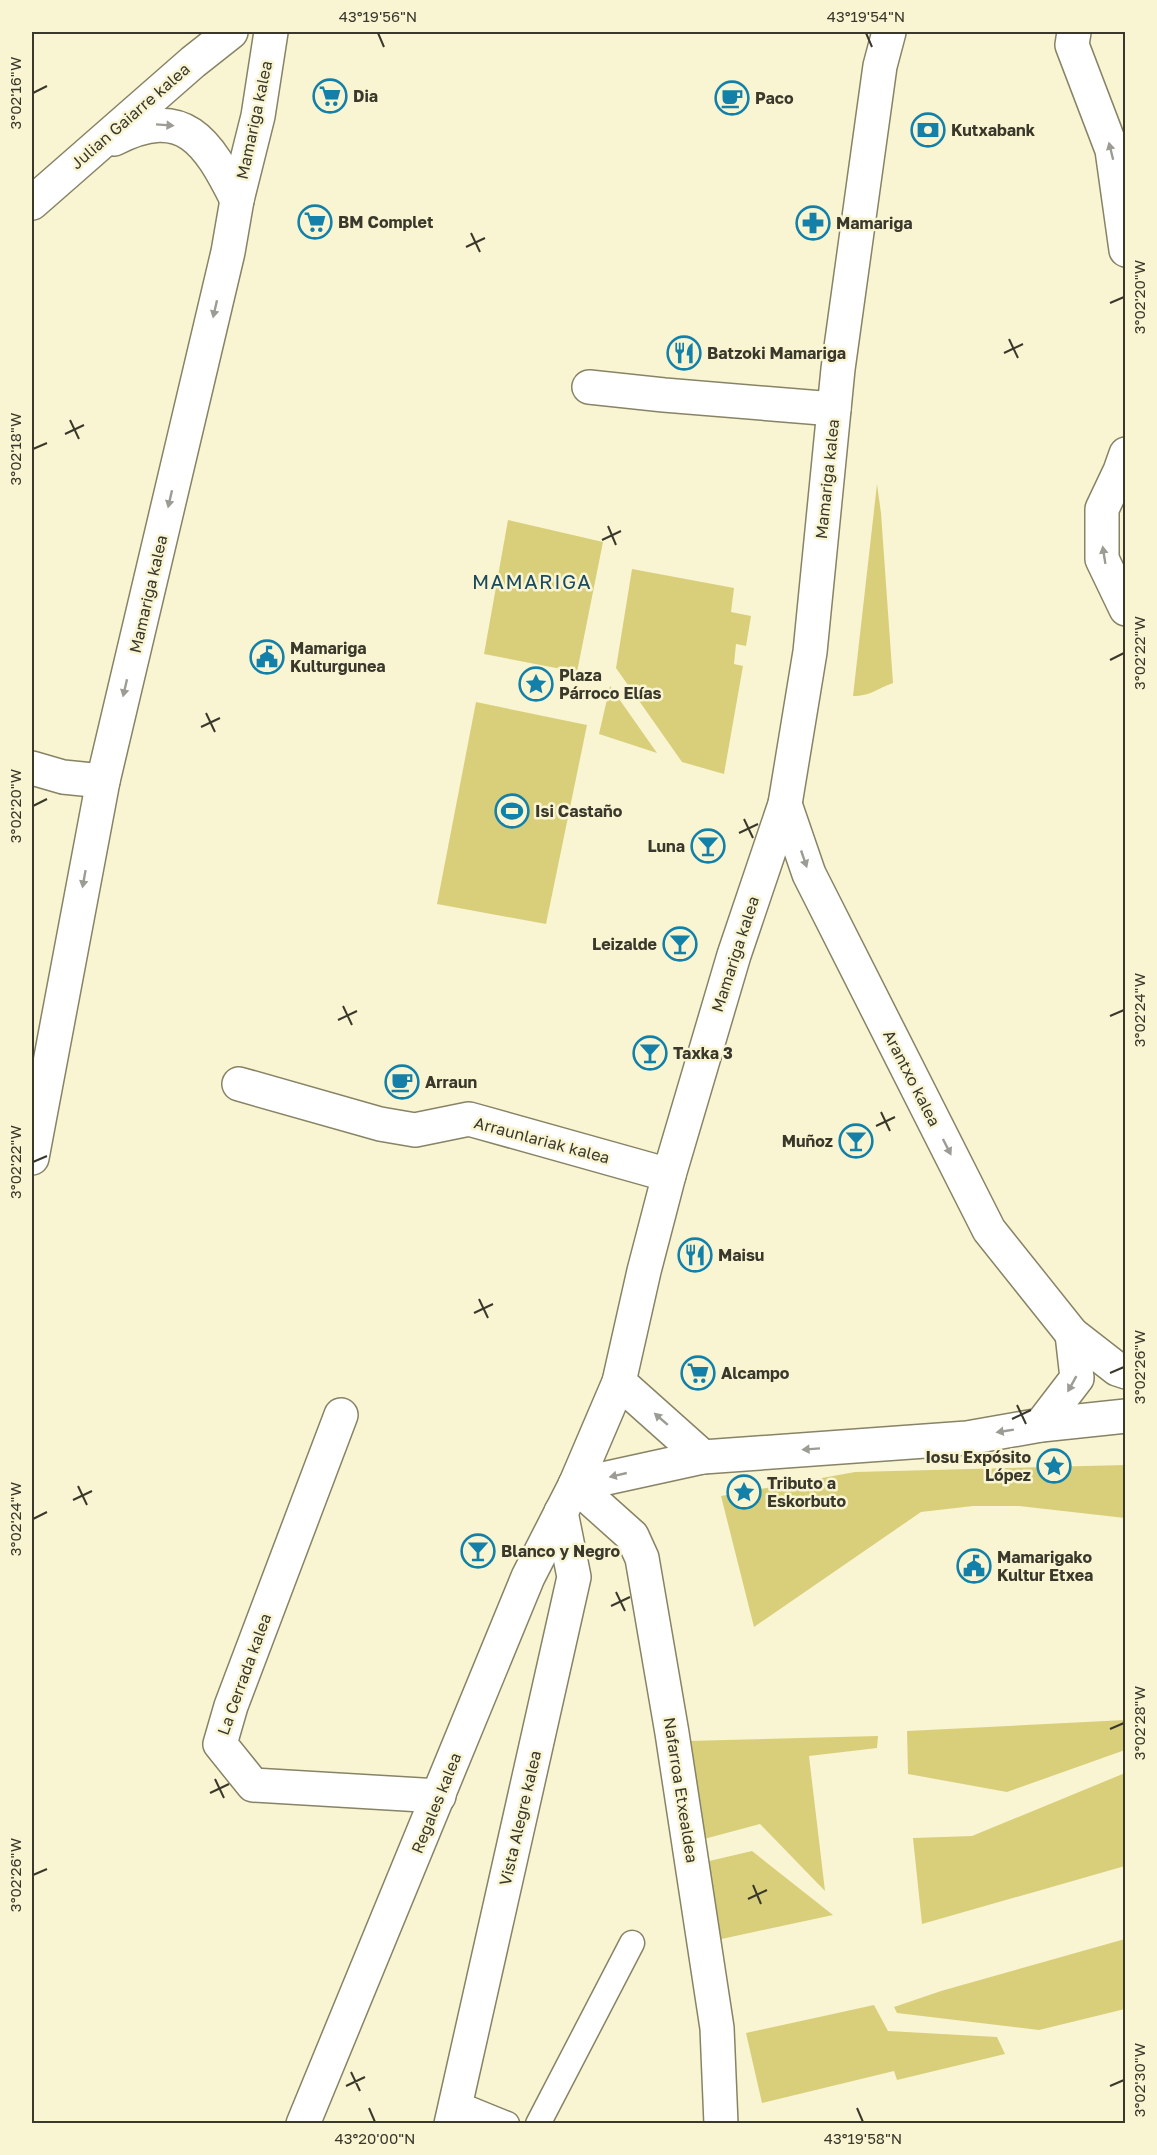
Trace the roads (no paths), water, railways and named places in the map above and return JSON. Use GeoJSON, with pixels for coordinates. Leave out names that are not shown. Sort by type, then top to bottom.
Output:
{"type":"FeatureCollection","features":[{"type":"Feature","properties":{"kind":"street","name":"Julian Gaiarre kalea"},"geometry":{"type":"LineString","coordinates":[[32,203],[193,62],[231,32]]}},
{"type":"Feature","properties":{"kind":"street","name":"Mamariga kalea"},"geometry":{"type":"LineString","coordinates":[[32,1158],[103,781],[228,252],[237,200],[258,116],[271,32]]}},
{"type":"Feature","properties":{"kind":"street","name":"Mamariga kalea"},"geometry":{"type":"LineString","coordinates":[[568,1498],[619,1382],[644,1270],[669,1175],[734,955],[785,804],[810,652],[834,409],[879,66],[889,32]]}},
{"type":"Feature","properties":{"kind":"street"},"geometry":{"type":"LineString","coordinates":[[1074,32],[1072,45],[1112,150],[1125,250]]}},
{"type":"Feature","properties":{"kind":"street"},"geometry":{"type":"LineString","coordinates":[[91,151],[120,135],[156,124],[176,126],[211,152],[237,200]]}},
{"type":"Feature","properties":{"kind":"street","name":"Mamariga kalea"},"geometry":{"type":"LineString","coordinates":[[589,387],[834,409]]}},
{"type":"Feature","properties":{"kind":"street"},"geometry":{"type":"LineString","coordinates":[[1125,454],[1120,471],[1102,509],[1102,559],[1125,609]]}},
{"type":"Feature","properties":{"kind":"street"},"geometry":{"type":"LineString","coordinates":[[32,768],[63,777],[103,781]]}},
{"type":"Feature","properties":{"kind":"street","name":"Arantxo kalea"},"geometry":{"type":"LineString","coordinates":[[785,804],[809,874],[989,1230],[1072,1334],[1117,1369],[1125,1372]]}},
{"type":"Feature","properties":{"kind":"street","name":"Arraunlariak kalea"},"geometry":{"type":"LineString","coordinates":[[239,1084],[380,1124],[415,1130],[469,1119],[669,1175]]}},
{"type":"Feature","properties":{"kind":"street"},"geometry":{"type":"LineString","coordinates":[[1041,1425],[1077,1378],[1072,1334]]}},
{"type":"Feature","properties":{"kind":"street"},"geometry":{"type":"LineString","coordinates":[[619,1382],[703,1456]]}},
{"type":"Feature","properties":{"kind":"street","name":"La Cerrada kalea"},"geometry":{"type":"LineString","coordinates":[[341,1416],[231,1706],[220,1744],[253,1785],[439,1796]]}},
{"type":"Feature","properties":{"kind":"street"},"geometry":{"type":"LineString","coordinates":[[568,1498],[703,1456],[967,1438],[1041,1425],[1125,1416]]}},
{"type":"Feature","properties":{"kind":"street","name":"Regales kalea"},"geometry":{"type":"LineString","coordinates":[[303,2124],[528,1577],[568,1498]]}},
{"type":"Feature","properties":{"kind":"street","name":"Vista Alegre kalea"},"geometry":{"type":"LineString","coordinates":[[453,2114],[574,1577],[568,1498]]}},
{"type":"Feature","properties":{"kind":"street","name":"Nafarroa Etxealdea"},"geometry":{"type":"LineString","coordinates":[[568,1498],[632,1536],[642,1558],[672,1733],[717,2028],[721,2124]]}},
{"type":"Feature","properties":{"kind":"lane"},"geometry":{"type":"LineString","coordinates":[[538,2124],[632,1943]]}},
{"type":"Feature","properties":{"kind":"lane"},"geometry":{"type":"LineString","coordinates":[[453,2114],[507,2124]]}},
{"type":"Feature","properties":{"kind":"place","name":"Dia"},"geometry":{"type":"Point","coordinates":[330,96]}},
{"type":"Feature","properties":{"kind":"place","name":"Paco"},"geometry":{"type":"Point","coordinates":[732,98]}},
{"type":"Feature","properties":{"kind":"place","name":"Kutxabank"},"geometry":{"type":"Point","coordinates":[928,130]}},
{"type":"Feature","properties":{"kind":"place","name":"BM Complet"},"geometry":{"type":"Point","coordinates":[315,222]}},
{"type":"Feature","properties":{"kind":"place","name":"Mamariga"},"geometry":{"type":"Point","coordinates":[813,223]}},
{"type":"Feature","properties":{"kind":"place","name":"Batzoki Mamariga"},"geometry":{"type":"Point","coordinates":[684,353]}},
{"type":"Feature","properties":{"kind":"place","name":"Mamariga Kulturgunea"},"geometry":{"type":"Point","coordinates":[267,657]}},
{"type":"Feature","properties":{"kind":"place","name":"Plaza Párroco Elías"},"geometry":{"type":"Point","coordinates":[536,684]}},
{"type":"Feature","properties":{"kind":"place","name":"Isi Castaño"},"geometry":{"type":"Point","coordinates":[512,811]}},
{"type":"Feature","properties":{"kind":"place","name":"Luna"},"geometry":{"type":"Point","coordinates":[708,846]}},
{"type":"Feature","properties":{"kind":"place","name":"Leizalde"},"geometry":{"type":"Point","coordinates":[680,944]}},
{"type":"Feature","properties":{"kind":"place","name":"Taxka 3"},"geometry":{"type":"Point","coordinates":[650,1053]}},
{"type":"Feature","properties":{"kind":"place","name":"Arraun"},"geometry":{"type":"Point","coordinates":[402,1082]}},
{"type":"Feature","properties":{"kind":"place","name":"Muñoz"},"geometry":{"type":"Point","coordinates":[856,1141]}},
{"type":"Feature","properties":{"kind":"place","name":"Maisu"},"geometry":{"type":"Point","coordinates":[695,1255]}},
{"type":"Feature","properties":{"kind":"place","name":"Alcampo"},"geometry":{"type":"Point","coordinates":[698,1373]}},
{"type":"Feature","properties":{"kind":"place","name":"Iosu Expósito López"},"geometry":{"type":"Point","coordinates":[1054,1466]}},
{"type":"Feature","properties":{"kind":"place","name":"Tributo a Eskorbuto"},"geometry":{"type":"Point","coordinates":[744,1492]}},
{"type":"Feature","properties":{"kind":"place","name":"Blanco y Negro"},"geometry":{"type":"Point","coordinates":[478,1551]}},
{"type":"Feature","properties":{"kind":"place","name":"Mamarigako Kultur Etxea"},"geometry":{"type":"Point","coordinates":[974,1566]}},
{"type":"Feature","properties":{"kind":"district","name":"MAMARIGA"},"geometry":{"type":"Point","coordinates":[532,582]}}]}
